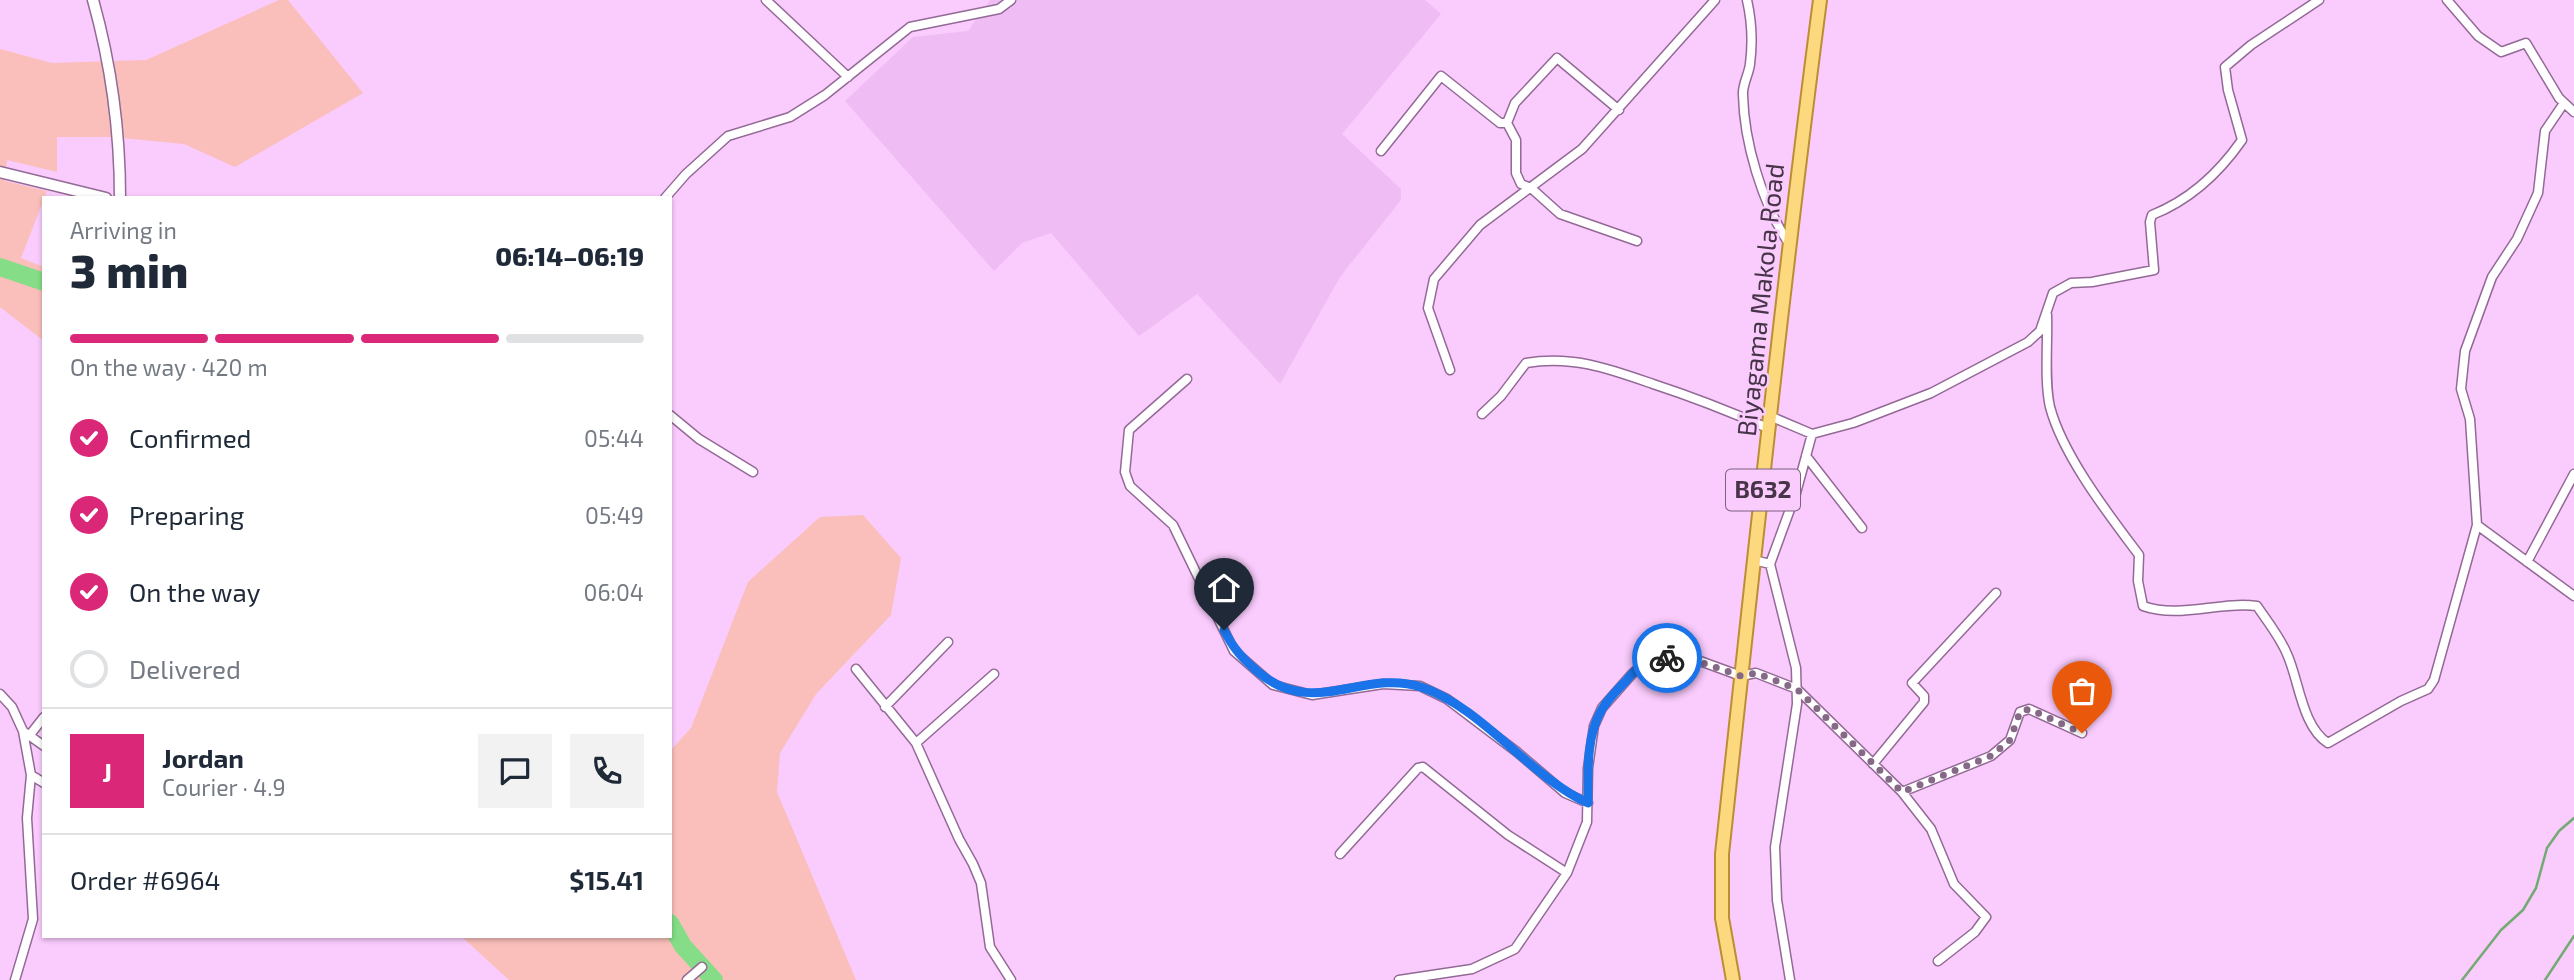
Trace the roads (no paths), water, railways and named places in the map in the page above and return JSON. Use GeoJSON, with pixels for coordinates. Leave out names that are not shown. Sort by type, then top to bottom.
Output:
{"type":"FeatureCollection","features":[{"type":"Feature","properties":{"kind":"main road","name":"Biyagama Makola Road"},"geometry":{"type":"LineString","coordinates":[[1732,980],[1722,918],[1722,854],[1771,423],[1788,242],[1820,0]]}},
{"type":"Feature","properties":{"kind":"street"},"geometry":{"type":"LineString","coordinates":[[93,0],[103,40],[118,143],[120,196]]}},
{"type":"Feature","properties":{"kind":"street"},"geometry":{"type":"LineString","coordinates":[[766,0],[848,77]]}},
{"type":"Feature","properties":{"kind":"street"},"geometry":{"type":"LineString","coordinates":[[667,196],[686,174],[728,136],[790,117],[848,77],[911,27],[999,9],[1011,0]]}},
{"type":"Feature","properties":{"kind":"street"},"geometry":{"type":"LineString","coordinates":[[1450,370],[1428,308],[1434,279],[1480,225],[1582,149],[1715,0]]}},
{"type":"Feature","properties":{"kind":"street"},"geometry":{"type":"LineString","coordinates":[[1747,0],[1753,25],[1750,66],[1742,93],[1755,166],[1772,216],[1788,242]]}},
{"type":"Feature","properties":{"kind":"street"},"geometry":{"type":"LineString","coordinates":[[1482,414],[1501,396],[1526,363],[1546,360],[1608,367],[1771,423],[1812,434],[1853,423],[1931,393],[2028,342],[2040,331],[2053,293],[2071,283],[2092,282],[2154,270],[2150,222],[2152,215],[2177,205],[2223,167],[2242,140],[2228,90],[2225,67],[2251,45],[2319,0]]}},
{"type":"Feature","properties":{"kind":"street"},"geometry":{"type":"LineString","coordinates":[[2447,0],[2478,37],[2501,52],[2526,43],[2564,103],[2574,112]]}},
{"type":"Feature","properties":{"kind":"street"},"geometry":{"type":"LineString","coordinates":[[1619,110],[1557,58],[1515,103],[1507,123],[1516,141],[1516,173],[1521,184],[1531,188],[1560,214],[1637,242]]}},
{"type":"Feature","properties":{"kind":"street"},"geometry":{"type":"LineString","coordinates":[[1381,151],[1441,76],[1500,123],[1507,123]]}},
{"type":"Feature","properties":{"kind":"street"},"geometry":{"type":"LineString","coordinates":[[2047,315],[2050,405],[2063,440],[2108,517],[2139,555],[2138,581],[2143,606],[2160,612],[2241,604],[2257,606],[2287,653],[2298,691],[2318,737],[2328,743],[2401,701],[2428,690],[2434,680],[2477,526],[2470,419],[2461,389],[2465,351],[2492,277],[2517,239],[2538,193],[2545,131],[2564,103]]}},
{"type":"Feature","properties":{"kind":"street"},"geometry":{"type":"LineString","coordinates":[[0,172],[98,196]]}},
{"type":"Feature","properties":{"kind":"street"},"geometry":{"type":"LineString","coordinates":[[1186,379],[1129,430],[1125,472],[1130,486],[1173,525],[1234,651],[1273,685],[1312,695],[1382,684],[1420,686],[1447,699],[1517,752],[1565,793],[1588,803]]}},
{"type":"Feature","properties":{"kind":"street"},"geometry":{"type":"LineString","coordinates":[[672,417],[699,439],[753,472]]}},
{"type":"Feature","properties":{"kind":"street"},"geometry":{"type":"LineString","coordinates":[[1790,980],[1777,900],[1775,846],[1797,689],[1792,646],[1770,564],[1796,493],[1812,434]]}},
{"type":"Feature","properties":{"kind":"street"},"geometry":{"type":"LineString","coordinates":[[1806,456],[1862,528]]}},
{"type":"Feature","properties":{"kind":"street"},"geometry":{"type":"LineString","coordinates":[[2527,562],[2574,474]]}},
{"type":"Feature","properties":{"kind":"street"},"geometry":{"type":"LineString","coordinates":[[2477,526],[2574,596]]}},
{"type":"Feature","properties":{"kind":"street"},"geometry":{"type":"LineString","coordinates":[[1754,560],[1770,564]]}},
{"type":"Feature","properties":{"kind":"street"},"geometry":{"type":"LineString","coordinates":[[1873,764],[1924,702],[1924,696],[1912,683],[1996,593]]}},
{"type":"Feature","properties":{"kind":"street"},"geometry":{"type":"LineString","coordinates":[[885,707],[948,642]]}},
{"type":"Feature","properties":{"kind":"street"},"geometry":{"type":"LineString","coordinates":[[1399,980],[1472,969],[1515,948],[1567,873],[1587,822],[1588,768],[1594,726],[1602,708],[1648,660],[1663,657],[1700,662],[1741,676],[1756,673],[1797,689],[1902,792],[1931,829],[1954,884],[1986,917],[1975,932],[1938,961]]}},
{"type":"Feature","properties":{"kind":"street"},"geometry":{"type":"LineString","coordinates":[[856,669],[916,743],[958,839],[973,864],[981,884],[990,947],[1011,980]]}},
{"type":"Feature","properties":{"kind":"street"},"geometry":{"type":"LineString","coordinates":[[916,743],[994,674]]}},
{"type":"Feature","properties":{"kind":"street"},"geometry":{"type":"LineString","coordinates":[[0,694],[12,708],[26,734],[31,775],[27,818],[33,919],[15,980]]}},
{"type":"Feature","properties":{"kind":"street"},"geometry":{"type":"LineString","coordinates":[[1902,792],[1991,756],[2010,740],[2020,712],[2024,710],[2029,709],[2082,733]]}},
{"type":"Feature","properties":{"kind":"street"},"geometry":{"type":"LineString","coordinates":[[26,734],[42,719]]}},
{"type":"Feature","properties":{"kind":"street"},"geometry":{"type":"LineString","coordinates":[[26,734],[42,745]]}},
{"type":"Feature","properties":{"kind":"street"},"geometry":{"type":"LineString","coordinates":[[1340,854],[1418,768],[1423,767],[1508,835],[1567,873]]}},
{"type":"Feature","properties":{"kind":"street"},"geometry":{"type":"LineString","coordinates":[[31,775],[42,782]]}},
{"type":"Feature","properties":{"kind":"street"},"geometry":{"type":"LineString","coordinates":[[687,980],[702,967]]}},
{"type":"Feature","properties":{"kind":"waterway"},"geometry":{"type":"LineString","coordinates":[[0,267],[42,281]]}},
{"type":"Feature","properties":{"kind":"waterway"},"geometry":{"type":"LineString","coordinates":[[2462,980],[2501,930],[2523,910],[2536,888],[2547,848],[2559,831],[2574,818]]}},
{"type":"Feature","properties":{"kind":"waterway"},"geometry":{"type":"LineString","coordinates":[[672,927],[683,946],[714,980]]}},
{"type":"Feature","properties":{"kind":"waterway"},"geometry":{"type":"LineString","coordinates":[[2545,980],[2574,936]]}}]}
